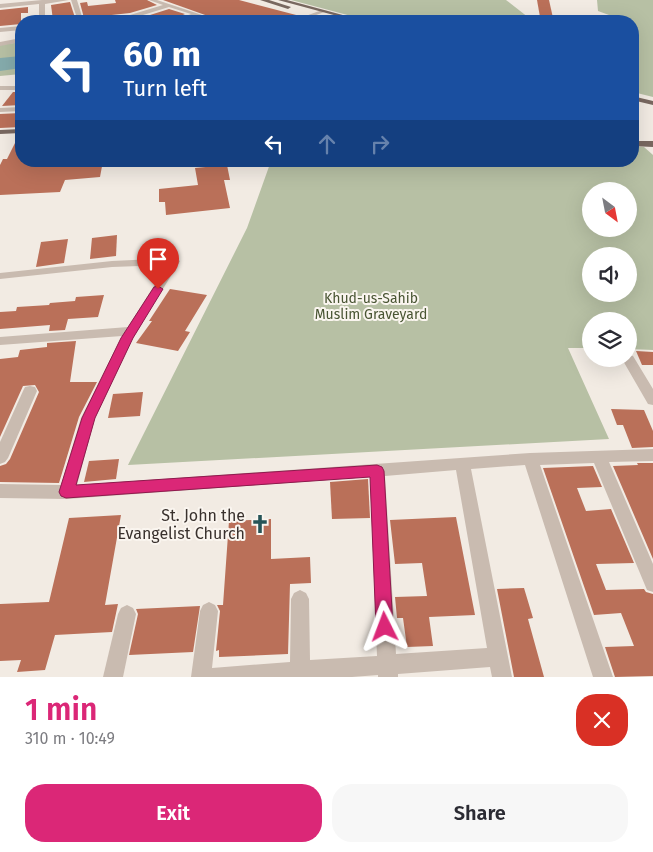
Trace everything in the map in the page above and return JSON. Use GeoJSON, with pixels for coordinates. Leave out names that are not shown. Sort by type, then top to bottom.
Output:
{"type":"FeatureCollection","features":[{"type":"Feature","properties":{"kind":"main road"},"geometry":{"type":"LineString","coordinates":[[263,0],[332,15]]}},
{"type":"Feature","properties":{"kind":"main road"},"geometry":{"type":"LineString","coordinates":[[281,0],[328,15]]}},
{"type":"Feature","properties":{"kind":"main road"},"geometry":{"type":"LineString","coordinates":[[639,98],[653,102]]}},
{"type":"Feature","properties":{"kind":"main road"},"geometry":{"type":"LineString","coordinates":[[0,132],[15,131]]}},
{"type":"Feature","properties":{"kind":"main road"},"geometry":{"type":"LineString","coordinates":[[639,139],[653,140]]}},
{"type":"Feature","properties":{"kind":"main road"},"geometry":{"type":"LineString","coordinates":[[639,143],[653,144]]}},
{"type":"Feature","properties":{"kind":"street"},"geometry":{"type":"LineString","coordinates":[[0,6],[66,0]]}},
{"type":"Feature","properties":{"kind":"street"},"geometry":{"type":"LineString","coordinates":[[74,0],[80,15]]}},
{"type":"Feature","properties":{"kind":"street"},"geometry":{"type":"LineString","coordinates":[[152,0],[198,14]]}},
{"type":"Feature","properties":{"kind":"street"},"geometry":{"type":"LineString","coordinates":[[42,2],[42,15]]}},
{"type":"Feature","properties":{"kind":"street"},"geometry":{"type":"LineString","coordinates":[[137,15],[170,5]]}},
{"type":"Feature","properties":{"kind":"street"},"geometry":{"type":"LineString","coordinates":[[315,15],[322,13]]}},
{"type":"Feature","properties":{"kind":"street"},"geometry":{"type":"LineString","coordinates":[[317,15],[322,13]]}},
{"type":"Feature","properties":{"kind":"street"},"geometry":{"type":"LineString","coordinates":[[0,30],[15,29]]}},
{"type":"Feature","properties":{"kind":"street"},"geometry":{"type":"LineString","coordinates":[[0,44],[15,41]]}},
{"type":"Feature","properties":{"kind":"street"},"geometry":{"type":"LineString","coordinates":[[0,98],[4,88]]}},
{"type":"Feature","properties":{"kind":"street"},"geometry":{"type":"LineString","coordinates":[[0,110],[15,109]]}},
{"type":"Feature","properties":{"kind":"street"},"geometry":{"type":"LineString","coordinates":[[0,276],[112,264],[175,261],[131,331],[88,418],[66,492]]}},
{"type":"Feature","properties":{"kind":"street"},"geometry":{"type":"LineString","coordinates":[[0,341],[131,331]]}},
{"type":"Feature","properties":{"kind":"street"},"geometry":{"type":"LineString","coordinates":[[633,367],[653,400]]}},
{"type":"Feature","properties":{"kind":"street"},"geometry":{"type":"LineString","coordinates":[[0,458],[30,392]]}},
{"type":"Feature","properties":{"kind":"street"},"geometry":{"type":"LineString","coordinates":[[0,491],[66,492],[530,459],[653,455]]}},
{"type":"Feature","properties":{"kind":"street"},"geometry":{"type":"LineString","coordinates":[[599,457],[653,584]]}},
{"type":"Feature","properties":{"kind":"street"},"geometry":{"type":"LineString","coordinates":[[530,459],[603,677]]}},
{"type":"Feature","properties":{"kind":"street"},"geometry":{"type":"LineString","coordinates":[[462,464],[502,677]]}},
{"type":"Feature","properties":{"kind":"street"},"geometry":{"type":"LineString","coordinates":[[377,471],[387,671]]}},
{"type":"Feature","properties":{"kind":"street"},"geometry":{"type":"LineString","coordinates":[[300,599],[300,671]]}},
{"type":"Feature","properties":{"kind":"street"},"geometry":{"type":"LineString","coordinates":[[201,677],[209,612]]}},
{"type":"Feature","properties":{"kind":"street"},"geometry":{"type":"LineString","coordinates":[[113,677],[127,614]]}},
{"type":"Feature","properties":{"kind":"street"},"geometry":{"type":"LineString","coordinates":[[213,677],[300,671],[387,671],[498,658]]}},
{"type":"Feature","properties":{"kind":"green space"},"geometry":{"type":"Polygon","coordinates":[[[291,0],[506,0],[525,15],[347,15],[291,0]]]}},
{"type":"Feature","properties":{"kind":"green space"},"geometry":{"type":"Polygon","coordinates":[[[597,0],[653,0],[653,97],[639,94],[639,15],[609,15],[598,11],[597,0]]]}},
{"type":"Feature","properties":{"kind":"green space"},"geometry":{"type":"Polygon","coordinates":[[[15,43],[15,75],[0,76],[0,45],[15,43]]]}},
{"type":"Feature","properties":{"kind":"green space","name":"Khud-us-Sahib Muslim Graveyard"},"geometry":{"type":"Polygon","coordinates":[[[639,147],[644,147],[653,155],[653,350],[637,349],[637,312],[582,312],[582,348],[568,348],[609,439],[128,465],[247,228],[269,167],[639,167],[639,147]]]}},
{"type":"Feature","properties":{"kind":"water"},"geometry":{"type":"Polygon","coordinates":[[[15,57],[15,69],[0,71],[0,58],[15,57]]]}},
{"type":"Feature","properties":{"kind":"building"},"geometry":{"type":"Polygon","coordinates":[[[115,0],[147,0],[157,5],[130,13],[83,15],[80,3],[87,2],[88,6],[116,3],[115,0]]]}},
{"type":"Feature","properties":{"kind":"building"},"geometry":{"type":"Polygon","coordinates":[[[163,0],[239,0],[296,15],[205,15],[163,0]]]}},
{"type":"Feature","properties":{"kind":"building"},"geometry":{"type":"Polygon","coordinates":[[[537,0],[549,0],[552,15],[540,15],[537,0]]]}},
{"type":"Feature","properties":{"kind":"building"},"geometry":{"type":"Polygon","coordinates":[[[70,2],[74,15],[52,15],[51,5],[70,2]]]}},
{"type":"Feature","properties":{"kind":"building"},"geometry":{"type":"Polygon","coordinates":[[[28,7],[28,13],[15,15],[15,25],[0,26],[0,10],[28,7]]]}},
{"type":"Feature","properties":{"kind":"building"},"geometry":{"type":"Polygon","coordinates":[[[169,9],[185,14],[183,15],[150,15],[169,9]]]}},
{"type":"Feature","properties":{"kind":"building"},"geometry":{"type":"Polygon","coordinates":[[[13,92],[15,92],[15,105],[2,106],[13,92]]]}},
{"type":"Feature","properties":{"kind":"building"},"geometry":{"type":"Polygon","coordinates":[[[15,113],[15,127],[0,128],[0,114],[15,113]]]}},
{"type":"Feature","properties":{"kind":"building"},"geometry":{"type":"Polygon","coordinates":[[[15,143],[15,167],[102,167],[100,177],[65,180],[60,192],[0,195],[0,165],[3,159],[7,159],[15,143]]]}},
{"type":"Feature","properties":{"kind":"building"},"geometry":{"type":"Polygon","coordinates":[[[227,167],[230,180],[224,180],[230,208],[166,215],[165,202],[159,202],[159,189],[198,185],[195,168],[227,167]]]}},
{"type":"Feature","properties":{"kind":"building"},"geometry":{"type":"Polygon","coordinates":[[[117,235],[116,256],[90,259],[92,238],[117,235]]]}},
{"type":"Feature","properties":{"kind":"building"},"geometry":{"type":"Polygon","coordinates":[[[68,239],[64,263],[36,267],[41,242],[68,239]]]}},
{"type":"Feature","properties":{"kind":"building"},"geometry":{"type":"Polygon","coordinates":[[[170,289],[207,295],[185,331],[190,332],[178,351],[136,343],[152,321],[149,321],[170,289]]]}},
{"type":"Feature","properties":{"kind":"building"},"geometry":{"type":"Polygon","coordinates":[[[104,295],[98,317],[68,319],[65,330],[49,331],[50,325],[0,329],[0,312],[16,311],[17,307],[75,301],[76,297],[104,295]]]}},
{"type":"Feature","properties":{"kind":"building"},"geometry":{"type":"Polygon","coordinates":[[[76,341],[70,382],[97,382],[79,417],[59,483],[0,482],[0,466],[6,464],[10,459],[39,392],[35,385],[23,386],[0,437],[0,359],[18,357],[20,350],[47,347],[47,343],[76,341]]]}},
{"type":"Feature","properties":{"kind":"building"},"geometry":{"type":"Polygon","coordinates":[[[637,351],[653,352],[653,365],[642,365],[637,351]]]}},
{"type":"Feature","properties":{"kind":"building"},"geometry":{"type":"Polygon","coordinates":[[[143,392],[140,416],[108,418],[113,394],[143,392]]]}},
{"type":"Feature","properties":{"kind":"building"},"geometry":{"type":"Polygon","coordinates":[[[611,409],[644,410],[653,431],[653,447],[632,448],[623,425],[617,425],[611,409]]]}},
{"type":"Feature","properties":{"kind":"building"},"geometry":{"type":"Polygon","coordinates":[[[119,459],[116,479],[84,482],[89,461],[119,459]]]}},
{"type":"Feature","properties":{"kind":"building"},"geometry":{"type":"Polygon","coordinates":[[[637,463],[653,463],[653,559],[613,466],[638,465],[637,463]]]}},
{"type":"Feature","properties":{"kind":"building"},"geometry":{"type":"Polygon","coordinates":[[[593,466],[602,487],[577,488],[586,511],[611,509],[634,563],[596,564],[606,590],[644,589],[646,592],[653,594],[653,676],[615,677],[605,647],[634,646],[621,613],[594,615],[543,468],[593,466]]]}},
{"type":"Feature","properties":{"kind":"building"},"geometry":{"type":"Polygon","coordinates":[[[368,479],[370,518],[332,519],[330,482],[368,479]]]}},
{"type":"Feature","properties":{"kind":"building"},"geometry":{"type":"Polygon","coordinates":[[[121,515],[105,605],[118,604],[112,632],[55,635],[45,670],[17,672],[21,660],[0,661],[0,604],[49,602],[69,518],[121,515]]]}},
{"type":"Feature","properties":{"kind":"building"},"geometry":{"type":"Polygon","coordinates":[[[456,517],[475,615],[429,617],[433,646],[407,647],[403,618],[397,618],[395,597],[427,596],[422,563],[395,564],[390,520],[456,517]]]}},
{"type":"Feature","properties":{"kind":"building"},"geometry":{"type":"Polygon","coordinates":[[[271,519],[271,559],[310,557],[311,583],[290,584],[288,654],[219,657],[219,650],[216,651],[220,611],[217,605],[223,605],[229,521],[271,519]]]}},
{"type":"Feature","properties":{"kind":"building"},"geometry":{"type":"Polygon","coordinates":[[[524,588],[533,618],[528,619],[544,677],[514,677],[497,589],[524,588]]]}},
{"type":"Feature","properties":{"kind":"building"},"geometry":{"type":"Polygon","coordinates":[[[200,606],[193,652],[129,655],[138,614],[136,609],[200,606]]]}},
{"type":"Feature","properties":{"kind":"place","name":"St. John the Evangelist Church"},"geometry":{"type":"Point","coordinates":[260,524]}},
{"type":"Feature","properties":{"kind":"route"},"geometry":{"type":"LineString","coordinates":[[158,289],[127,338],[88,418],[66,492],[377,471],[385,627]]}}]}
